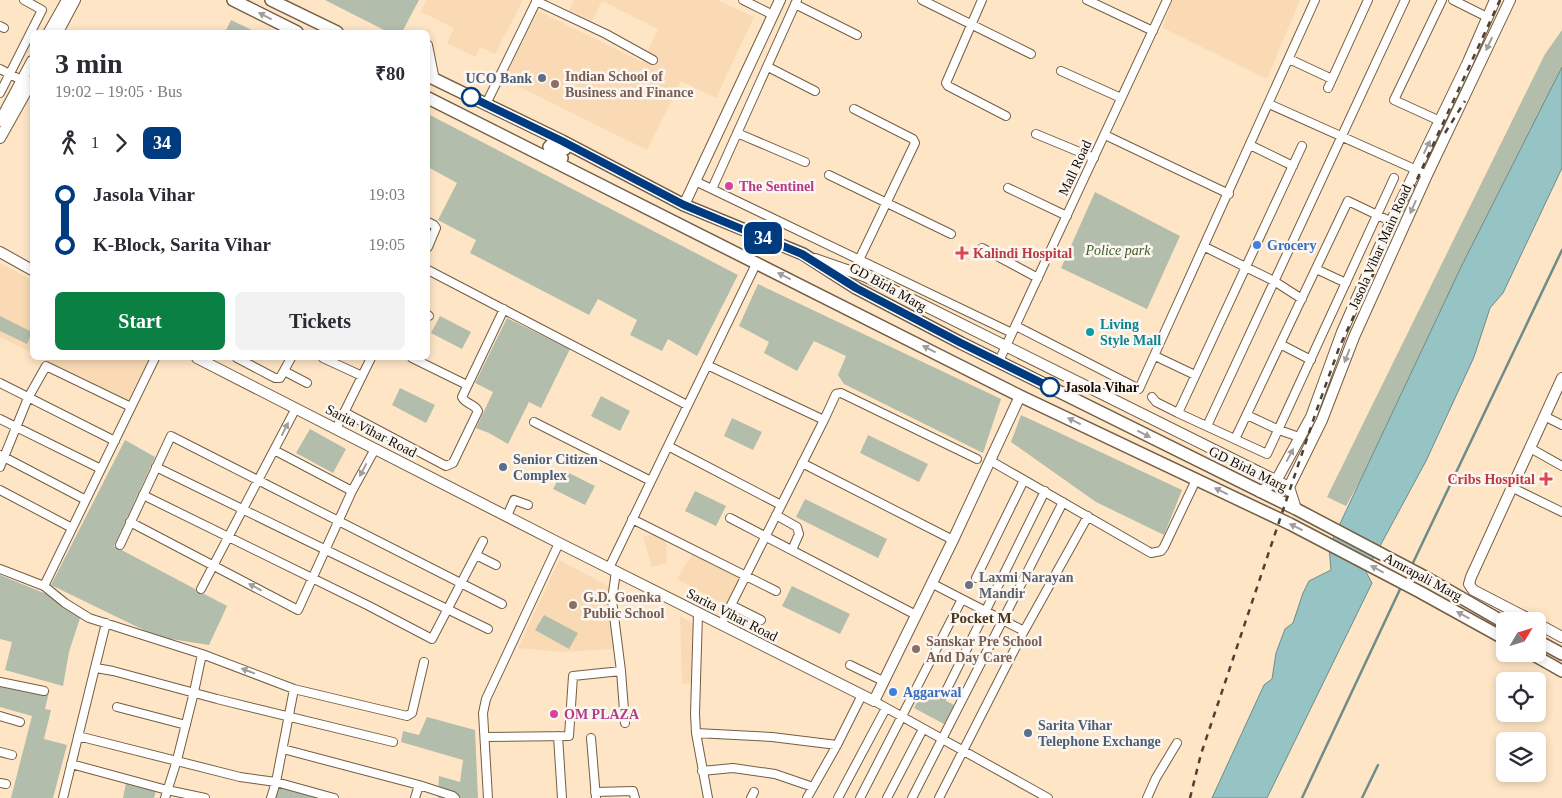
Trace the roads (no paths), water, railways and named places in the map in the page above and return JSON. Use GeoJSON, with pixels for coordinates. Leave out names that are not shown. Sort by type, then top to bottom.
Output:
{"type":"FeatureCollection","features":[{"type":"Feature","properties":{"kind":"main road"},"geometry":{"type":"LineString","coordinates":[[232,0],[293,30]]}},
{"type":"Feature","properties":{"kind":"main road"},"geometry":{"type":"LineString","coordinates":[[271,0],[290,4],[334,30]]}},
{"type":"Feature","properties":{"kind":"main road","name":"GD Birla Marg"},"geometry":{"type":"LineString","coordinates":[[431,78],[593,157],[684,205],[802,254],[856,288],[1331,528]]}},
{"type":"Feature","properties":{"kind":"main road"},"geometry":{"type":"LineString","coordinates":[[430,99],[1020,396],[1196,480]]}},
{"type":"Feature","properties":{"kind":"main road"},"geometry":{"type":"LineString","coordinates":[[491,129],[503,131],[532,144],[537,140],[535,134],[506,118],[500,111]]}},
{"type":"Feature","properties":{"kind":"main road"},"geometry":{"type":"LineString","coordinates":[[593,157],[584,157],[555,144],[549,147],[551,152],[583,168],[596,181]]}},
{"type":"Feature","properties":{"kind":"main road","name":"Amrapali Marg"},"geometry":{"type":"LineString","coordinates":[[1196,480],[1326,542],[1496,634]]}},
{"type":"Feature","properties":{"kind":"main road","name":"Amrapali Marg"},"geometry":{"type":"LineString","coordinates":[[1331,528],[1426,578],[1496,618]]}},
{"type":"Feature","properties":{"kind":"main road"},"geometry":{"type":"LineString","coordinates":[[1546,645],[1562,654]]}},
{"type":"Feature","properties":{"kind":"main road"},"geometry":{"type":"LineString","coordinates":[[1546,662],[1562,671]]}},
{"type":"Feature","properties":{"kind":"street"},"geometry":{"type":"LineString","coordinates":[[24,0],[61,19]]}},
{"type":"Feature","properties":{"kind":"street"},"geometry":{"type":"LineString","coordinates":[[58,30],[67,0]]}},
{"type":"Feature","properties":{"kind":"street"},"geometry":{"type":"LineString","coordinates":[[51,30],[75,0]]}},
{"type":"Feature","properties":{"kind":"street"},"geometry":{"type":"LineString","coordinates":[[743,0],[773,15]]}},
{"type":"Feature","properties":{"kind":"street"},"geometry":{"type":"LineString","coordinates":[[684,205],[780,0]]}},
{"type":"Feature","properties":{"kind":"street"},"geometry":{"type":"LineString","coordinates":[[922,0],[1031,54]]}},
{"type":"Feature","properties":{"kind":"street"},"geometry":{"type":"LineString","coordinates":[[982,0],[946,78],[946,83],[948,86],[1006,116]]}},
{"type":"Feature","properties":{"kind":"street"},"geometry":{"type":"LineString","coordinates":[[1087,0],[1153,31]]}},
{"type":"Feature","properties":{"kind":"street","name":"Mall Road"},"geometry":{"type":"LineString","coordinates":[[999,361],[1167,0]]}},
{"type":"Feature","properties":{"kind":"street"},"geometry":{"type":"LineString","coordinates":[[695,181],[859,260],[1139,389],[1315,0]]}},
{"type":"Feature","properties":{"kind":"street"},"geometry":{"type":"LineString","coordinates":[[1328,88],[1368,0]]}},
{"type":"Feature","properties":{"kind":"street"},"geometry":{"type":"LineString","coordinates":[[1207,426],[1405,0]]}},
{"type":"Feature","properties":{"kind":"street"},"geometry":{"type":"LineString","coordinates":[[1440,121],[1394,100],[1442,0]]}},
{"type":"Feature","properties":{"kind":"street"},"geometry":{"type":"LineString","coordinates":[[1453,0],[1487,17]]}},
{"type":"Feature","properties":{"kind":"street"},"geometry":{"type":"LineString","coordinates":[[486,104],[536,1],[606,34],[653,60]]}},
{"type":"Feature","properties":{"kind":"street"},"geometry":{"type":"LineString","coordinates":[[712,189],[796,2],[856,35]]}},
{"type":"Feature","properties":{"kind":"street"},"geometry":{"type":"LineString","coordinates":[[1494,2],[1508,4]]}},
{"type":"Feature","properties":{"kind":"street","name":"Jasola Vihar Main Road"},"geometry":{"type":"LineString","coordinates":[[1260,492],[1276,481],[1310,417],[1342,332],[1494,2]]}},
{"type":"Feature","properties":{"kind":"street","name":"Jasola Vihar Main Road"},"geometry":{"type":"LineString","coordinates":[[1289,487],[1322,420],[1354,337],[1427,175],[1508,4]]}},
{"type":"Feature","properties":{"kind":"street"},"geometry":{"type":"LineString","coordinates":[[32,30],[42,10]]}},
{"type":"Feature","properties":{"kind":"street"},"geometry":{"type":"LineString","coordinates":[[0,94],[30,33]]}},
{"type":"Feature","properties":{"kind":"street"},"geometry":{"type":"LineString","coordinates":[[1289,59],[1332,80]]}},
{"type":"Feature","properties":{"kind":"street"},"geometry":{"type":"LineString","coordinates":[[768,66],[815,91]]}},
{"type":"Feature","properties":{"kind":"street"},"geometry":{"type":"LineString","coordinates":[[0,69],[28,82]]}},
{"type":"Feature","properties":{"kind":"street"},"geometry":{"type":"LineString","coordinates":[[1061,71],[1122,98]]}},
{"type":"Feature","properties":{"kind":"street"},"geometry":{"type":"LineString","coordinates":[[0,121],[28,82]]}},
{"type":"Feature","properties":{"kind":"street"},"geometry":{"type":"LineString","coordinates":[[0,138],[28,82]]}},
{"type":"Feature","properties":{"kind":"street"},"geometry":{"type":"LineString","coordinates":[[1269,104],[1427,175]]}},
{"type":"Feature","properties":{"kind":"street"},"geometry":{"type":"LineString","coordinates":[[854,109],[915,141],[915,146],[885,203],[859,260]]}},
{"type":"Feature","properties":{"kind":"street"},"geometry":{"type":"LineString","coordinates":[[737,133],[805,162]]}},
{"type":"Feature","properties":{"kind":"street"},"geometry":{"type":"LineString","coordinates":[[1036,134],[1094,158]]}},
{"type":"Feature","properties":{"kind":"street"},"geometry":{"type":"LineString","coordinates":[[1105,135],[1228,194]]}},
{"type":"Feature","properties":{"kind":"street"},"geometry":{"type":"LineString","coordinates":[[1250,145],[1293,166]]}},
{"type":"Feature","properties":{"kind":"street"},"geometry":{"type":"LineString","coordinates":[[1178,413],[1302,146]]}},
{"type":"Feature","properties":{"kind":"street"},"geometry":{"type":"LineString","coordinates":[[829,175],[951,234]]}},
{"type":"Feature","properties":{"kind":"street"},"geometry":{"type":"LineString","coordinates":[[1152,397],[1156,402],[1178,413],[1267,454],[1394,178]]}},
{"type":"Feature","properties":{"kind":"street"},"geometry":{"type":"LineString","coordinates":[[1008,188],[1067,216]]}},
{"type":"Feature","properties":{"kind":"street"},"geometry":{"type":"LineString","coordinates":[[1235,439],[1348,201],[1392,222]]}},
{"type":"Feature","properties":{"kind":"street"},"geometry":{"type":"LineString","coordinates":[[430,223],[436,228],[430,242]]}},
{"type":"Feature","properties":{"kind":"street"},"geometry":{"type":"LineString","coordinates":[[1204,246],[1274,281],[1302,299]]}},
{"type":"Feature","properties":{"kind":"street"},"geometry":{"type":"LineString","coordinates":[[982,248],[1038,278]]}},
{"type":"Feature","properties":{"kind":"street"},"geometry":{"type":"LineString","coordinates":[[0,252],[30,269]]}},
{"type":"Feature","properties":{"kind":"street"},"geometry":{"type":"LineString","coordinates":[[802,254],[864,276],[1289,487],[1296,509]]}},
{"type":"Feature","properties":{"kind":"street"},"geometry":{"type":"LineString","coordinates":[[625,723],[612,600],[613,570],[632,519],[757,262]]}},
{"type":"Feature","properties":{"kind":"street"},"geometry":{"type":"LineString","coordinates":[[1316,269],[1346,283]]}},
{"type":"Feature","properties":{"kind":"street"},"geometry":{"type":"LineString","coordinates":[[430,271],[687,405]]}},
{"type":"Feature","properties":{"kind":"street"},"geometry":{"type":"LineString","coordinates":[[439,481],[446,466],[453,463],[478,414],[477,408],[466,402],[462,397],[504,309]]}},
{"type":"Feature","properties":{"kind":"street"},"geometry":{"type":"LineString","coordinates":[[1327,326],[1342,332]]}},
{"type":"Feature","properties":{"kind":"street"},"geometry":{"type":"LineString","coordinates":[[1280,344],[1311,360]]}},
{"type":"Feature","properties":{"kind":"street"},"geometry":{"type":"LineString","coordinates":[[1154,356],[1195,375]]}},
{"type":"Feature","properties":{"kind":"street"},"geometry":{"type":"LineString","coordinates":[[44,586],[154,360]]}},
{"type":"Feature","properties":{"kind":"street","name":"Sarita Vihar Road"},"geometry":{"type":"LineString","coordinates":[[201,360],[874,701]]}},
{"type":"Feature","properties":{"kind":"street"},"geometry":{"type":"LineString","coordinates":[[241,360],[275,378],[280,378],[290,360]]}},
{"type":"Feature","properties":{"kind":"street"},"geometry":{"type":"LineString","coordinates":[[327,360],[362,376]]}},
{"type":"Feature","properties":{"kind":"street"},"geometry":{"type":"LineString","coordinates":[[336,428],[370,360]]}},
{"type":"Feature","properties":{"kind":"street"},"geometry":{"type":"LineString","coordinates":[[416,360],[467,385]]}},
{"type":"Feature","properties":{"kind":"street"},"geometry":{"type":"LineString","coordinates":[[707,365],[824,420]]}},
{"type":"Feature","properties":{"kind":"street"},"geometry":{"type":"LineString","coordinates":[[0,467],[2,456],[28,398],[46,366],[131,407]]}},
{"type":"Feature","properties":{"kind":"street"},"geometry":{"type":"LineString","coordinates":[[284,371],[307,382]]}},
{"type":"Feature","properties":{"kind":"street"},"geometry":{"type":"LineString","coordinates":[[1516,612],[1473,590],[1468,584],[1562,378]]}},
{"type":"Feature","properties":{"kind":"street"},"geometry":{"type":"LineString","coordinates":[[0,383],[115,441]]}},
{"type":"Feature","properties":{"kind":"street"},"geometry":{"type":"LineString","coordinates":[[721,624],[836,394],[841,393],[977,458]]}},
{"type":"Feature","properties":{"kind":"street"},"geometry":{"type":"LineString","coordinates":[[1020,396],[991,461],[874,701],[1048,798]]}},
{"type":"Feature","properties":{"kind":"street"},"geometry":{"type":"LineString","coordinates":[[201,589],[296,408]]}},
{"type":"Feature","properties":{"kind":"street"},"geometry":{"type":"LineString","coordinates":[[344,412],[446,466]]}},
{"type":"Feature","properties":{"kind":"street"},"geometry":{"type":"LineString","coordinates":[[1247,415],[1279,430],[1300,437]]}},
{"type":"Feature","properties":{"kind":"street"},"geometry":{"type":"LineString","coordinates":[[1544,416],[1562,425]]}},
{"type":"Feature","properties":{"kind":"street"},"geometry":{"type":"LineString","coordinates":[[0,419],[101,469]]}},
{"type":"Feature","properties":{"kind":"street"},"geometry":{"type":"LineString","coordinates":[[534,422],[651,481]]}},
{"type":"Feature","properties":{"kind":"street"},"geometry":{"type":"LineString","coordinates":[[120,544],[171,436],[502,604]]}},
{"type":"Feature","properties":{"kind":"street"},"geometry":{"type":"LineString","coordinates":[[668,446],[781,505]]}},
{"type":"Feature","properties":{"kind":"street"},"geometry":{"type":"LineString","coordinates":[[130,522],[298,610],[352,491],[374,448]]}},
{"type":"Feature","properties":{"kind":"street"},"geometry":{"type":"LineString","coordinates":[[1530,448],[1562,466]]}},
{"type":"Feature","properties":{"kind":"street"},"geometry":{"type":"LineString","coordinates":[[274,450],[352,491]]}},
{"type":"Feature","properties":{"kind":"street"},"geometry":{"type":"LineString","coordinates":[[2,456],[86,500]]}},
{"type":"Feature","properties":{"kind":"street"},"geometry":{"type":"LineString","coordinates":[[991,461],[1151,553],[1161,551],[1164,547],[1196,480]]}},
{"type":"Feature","properties":{"kind":"street"},"geometry":{"type":"LineString","coordinates":[[802,463],[953,540]]}},
{"type":"Feature","properties":{"kind":"street"},"geometry":{"type":"LineString","coordinates":[[156,468],[488,629]]}},
{"type":"Feature","properties":{"kind":"street"},"geometry":{"type":"LineString","coordinates":[[976,578],[1024,480]]}},
{"type":"Feature","properties":{"kind":"street"},"geometry":{"type":"LineString","coordinates":[[1511,487],[1562,512]]}},
{"type":"Feature","properties":{"kind":"street"},"geometry":{"type":"LineString","coordinates":[[0,490],[72,528]]}},
{"type":"Feature","properties":{"kind":"street"},"geometry":{"type":"LineString","coordinates":[[944,695],[1045,491]]}},
{"type":"Feature","properties":{"kind":"street"},"geometry":{"type":"LineString","coordinates":[[143,495],[432,640],[483,541]]}},
{"type":"Feature","properties":{"kind":"street"},"geometry":{"type":"LineString","coordinates":[[506,516],[514,500],[528,505]]}},
{"type":"Feature","properties":{"kind":"street"},"geometry":{"type":"LineString","coordinates":[[912,798],[1063,502]]}},
{"type":"Feature","properties":{"kind":"street"},"geometry":{"type":"LineString","coordinates":[[776,515],[798,527],[799,534],[792,550]]}},
{"type":"Feature","properties":{"kind":"street"},"geometry":{"type":"LineString","coordinates":[[939,798],[1024,631],[1088,516]]}},
{"type":"Feature","properties":{"kind":"street"},"geometry":{"type":"LineString","coordinates":[[730,518],[916,615]]}},
{"type":"Feature","properties":{"kind":"street"},"geometry":{"type":"LineString","coordinates":[[632,519],[776,591]]}},
{"type":"Feature","properties":{"kind":"street"},"geometry":{"type":"LineString","coordinates":[[488,798],[483,713],[486,699],[559,543]]}},
{"type":"Feature","properties":{"kind":"street"},"geometry":{"type":"LineString","coordinates":[[476,555],[496,565]]}},
{"type":"Feature","properties":{"kind":"street"},"geometry":{"type":"LineString","coordinates":[[0,568],[44,586],[88,618],[202,654],[294,689],[410,715],[424,662]]}},
{"type":"Feature","properties":{"kind":"street"},"geometry":{"type":"LineString","coordinates":[[931,583],[1024,631]]}},
{"type":"Feature","properties":{"kind":"street"},"geometry":{"type":"LineString","coordinates":[[1467,602],[1473,590]]}},
{"type":"Feature","properties":{"kind":"street"},"geometry":{"type":"LineString","coordinates":[[860,798],[962,599]]}},
{"type":"Feature","properties":{"kind":"street"},"geometry":{"type":"LineString","coordinates":[[731,605],[761,620]]}},
{"type":"Feature","properties":{"kind":"street"},"geometry":{"type":"LineString","coordinates":[[698,613],[695,714],[702,771],[708,798]]}},
{"type":"Feature","properties":{"kind":"street"},"geometry":{"type":"LineString","coordinates":[[63,798],[106,623]]}},
{"type":"Feature","properties":{"kind":"street"},"geometry":{"type":"LineString","coordinates":[[1546,628],[1562,637]]}},
{"type":"Feature","properties":{"kind":"street"},"geometry":{"type":"LineString","coordinates":[[166,794],[186,725],[202,654]]}},
{"type":"Feature","properties":{"kind":"street"},"geometry":{"type":"LineString","coordinates":[[850,665],[884,681]]}},
{"type":"Feature","properties":{"kind":"street"},"geometry":{"type":"LineString","coordinates":[[96,668],[393,742]]}},
{"type":"Feature","properties":{"kind":"street"},"geometry":{"type":"LineString","coordinates":[[485,738],[569,736],[572,678],[574,675],[621,672]]}},
{"type":"Feature","properties":{"kind":"street"},"geometry":{"type":"LineString","coordinates":[[0,682],[44,691]]}},
{"type":"Feature","properties":{"kind":"street"},"geometry":{"type":"LineString","coordinates":[[271,798],[283,749],[294,689]]}},
{"type":"Feature","properties":{"kind":"street"},"geometry":{"type":"LineString","coordinates":[[807,798],[862,695]]}},
{"type":"Feature","properties":{"kind":"street"},"geometry":{"type":"LineString","coordinates":[[118,707],[186,725]]}},
{"type":"Feature","properties":{"kind":"street"},"geometry":{"type":"LineString","coordinates":[[838,798],[886,708]]}},
{"type":"Feature","properties":{"kind":"street"},"geometry":{"type":"LineString","coordinates":[[0,716],[20,722]]}},
{"type":"Feature","properties":{"kind":"street"},"geometry":{"type":"LineString","coordinates":[[887,798],[923,729]]}},
{"type":"Feature","properties":{"kind":"street"},"geometry":{"type":"LineString","coordinates":[[696,732],[772,737],[837,745]]}},
{"type":"Feature","properties":{"kind":"street"},"geometry":{"type":"LineString","coordinates":[[78,736],[240,777],[276,782],[334,798]]}},
{"type":"Feature","properties":{"kind":"street"},"geometry":{"type":"LineString","coordinates":[[558,736],[562,798]]}},
{"type":"Feature","properties":{"kind":"street"},"geometry":{"type":"LineString","coordinates":[[591,738],[596,795],[634,791],[635,798]]}},
{"type":"Feature","properties":{"kind":"street"},"geometry":{"type":"LineString","coordinates":[[1148,798],[1156,778],[1177,743]]}},
{"type":"Feature","properties":{"kind":"street"},"geometry":{"type":"LineString","coordinates":[[283,749],[419,785],[455,798]]}},
{"type":"Feature","properties":{"kind":"street"},"geometry":{"type":"LineString","coordinates":[[0,752],[12,755]]}},
{"type":"Feature","properties":{"kind":"street"},"geometry":{"type":"LineString","coordinates":[[71,764],[166,794],[205,798]]}},
{"type":"Feature","properties":{"kind":"street"},"geometry":{"type":"LineString","coordinates":[[702,771],[733,768],[776,774],[813,787]]}},
{"type":"Feature","properties":{"kind":"street"},"geometry":{"type":"LineString","coordinates":[[414,798],[419,785]]}},
{"type":"Feature","properties":{"kind":"water"},"geometry":{"type":"Polygon","coordinates":[[[1562,67],[1562,168],[1503,293],[1490,308],[1474,357],[1426,461],[1366,572],[1372,583],[1267,798],[1212,798],[1264,685],[1272,679],[1276,653],[1285,629],[1293,623],[1309,581],[1331,570],[1329,547],[1462,265],[1562,67]]]}},
{"type":"Feature","properties":{"kind":"waterway"},"geometry":{"type":"LineString","coordinates":[[1411,567],[1562,250]]}},
{"type":"Feature","properties":{"kind":"waterway"},"geometry":{"type":"LineString","coordinates":[[1302,798],[1402,585]]}},
{"type":"Feature","properties":{"kind":"waterway"},"geometry":{"type":"LineString","coordinates":[[1362,798],[1378,765]]}},
{"type":"Feature","properties":{"kind":"railway"},"geometry":{"type":"LineString","coordinates":[[1190,798],[1201,754],[1339,348],[1500,0]]}},
{"type":"Feature","properties":{"kind":"railway"},"geometry":{"type":"LineString","coordinates":[[1445,133],[1465,101]]}},
{"type":"Feature","properties":{"kind":"place","name":"UCO Bank"},"geometry":{"type":"Point","coordinates":[542,78]}},
{"type":"Feature","properties":{"kind":"place","name":"Indian School of Business and Finance"},"geometry":{"type":"Point","coordinates":[555,84]}},
{"type":"Feature","properties":{"kind":"place","name":"The Sentinel"},"geometry":{"type":"Point","coordinates":[729,186]}},
{"type":"Feature","properties":{"kind":"place","name":"Grocery"},"geometry":{"type":"Point","coordinates":[1257,245]}},
{"type":"Feature","properties":{"kind":"place","name":"Kalindi Hospital"},"geometry":{"type":"Point","coordinates":[962,253]}},
{"type":"Feature","properties":{"kind":"place","name":"Living Style Mall"},"geometry":{"type":"Point","coordinates":[1090,332]}},
{"type":"Feature","properties":{"kind":"place","name":"Jasola Vihar"},"geometry":{"type":"Point","coordinates":[1050,387]}},
{"type":"Feature","properties":{"kind":"place","name":"Senior Citizen Complex"},"geometry":{"type":"Point","coordinates":[503,467]}},
{"type":"Feature","properties":{"kind":"place","name":"Cribs Hospital"},"geometry":{"type":"Point","coordinates":[1546,479]}},
{"type":"Feature","properties":{"kind":"place","name":"Laxmi Narayan Mandir"},"geometry":{"type":"Point","coordinates":[969,585]}},
{"type":"Feature","properties":{"kind":"place","name":"G.D. Goenka Public School"},"geometry":{"type":"Point","coordinates":[573,605]}},
{"type":"Feature","properties":{"kind":"place","name":"Sanskar Pre School And Day Care"},"geometry":{"type":"Point","coordinates":[916,649]}},
{"type":"Feature","properties":{"kind":"place","name":"Aggarwal"},"geometry":{"type":"Point","coordinates":[893,692]}},
{"type":"Feature","properties":{"kind":"place","name":"OM PLAZA"},"geometry":{"type":"Point","coordinates":[554,714]}},
{"type":"Feature","properties":{"kind":"place","name":"Sarita Vihar Telephone Exchange"},"geometry":{"type":"Point","coordinates":[1028,733]}},
{"type":"Feature","properties":{"kind":"district","name":"Pocket M"},"geometry":{"type":"Point","coordinates":[981,618]}},
{"type":"Feature","properties":{"kind":"park label","name":"Police park"},"geometry":{"type":"Point","coordinates":[1118,250]}}]}
